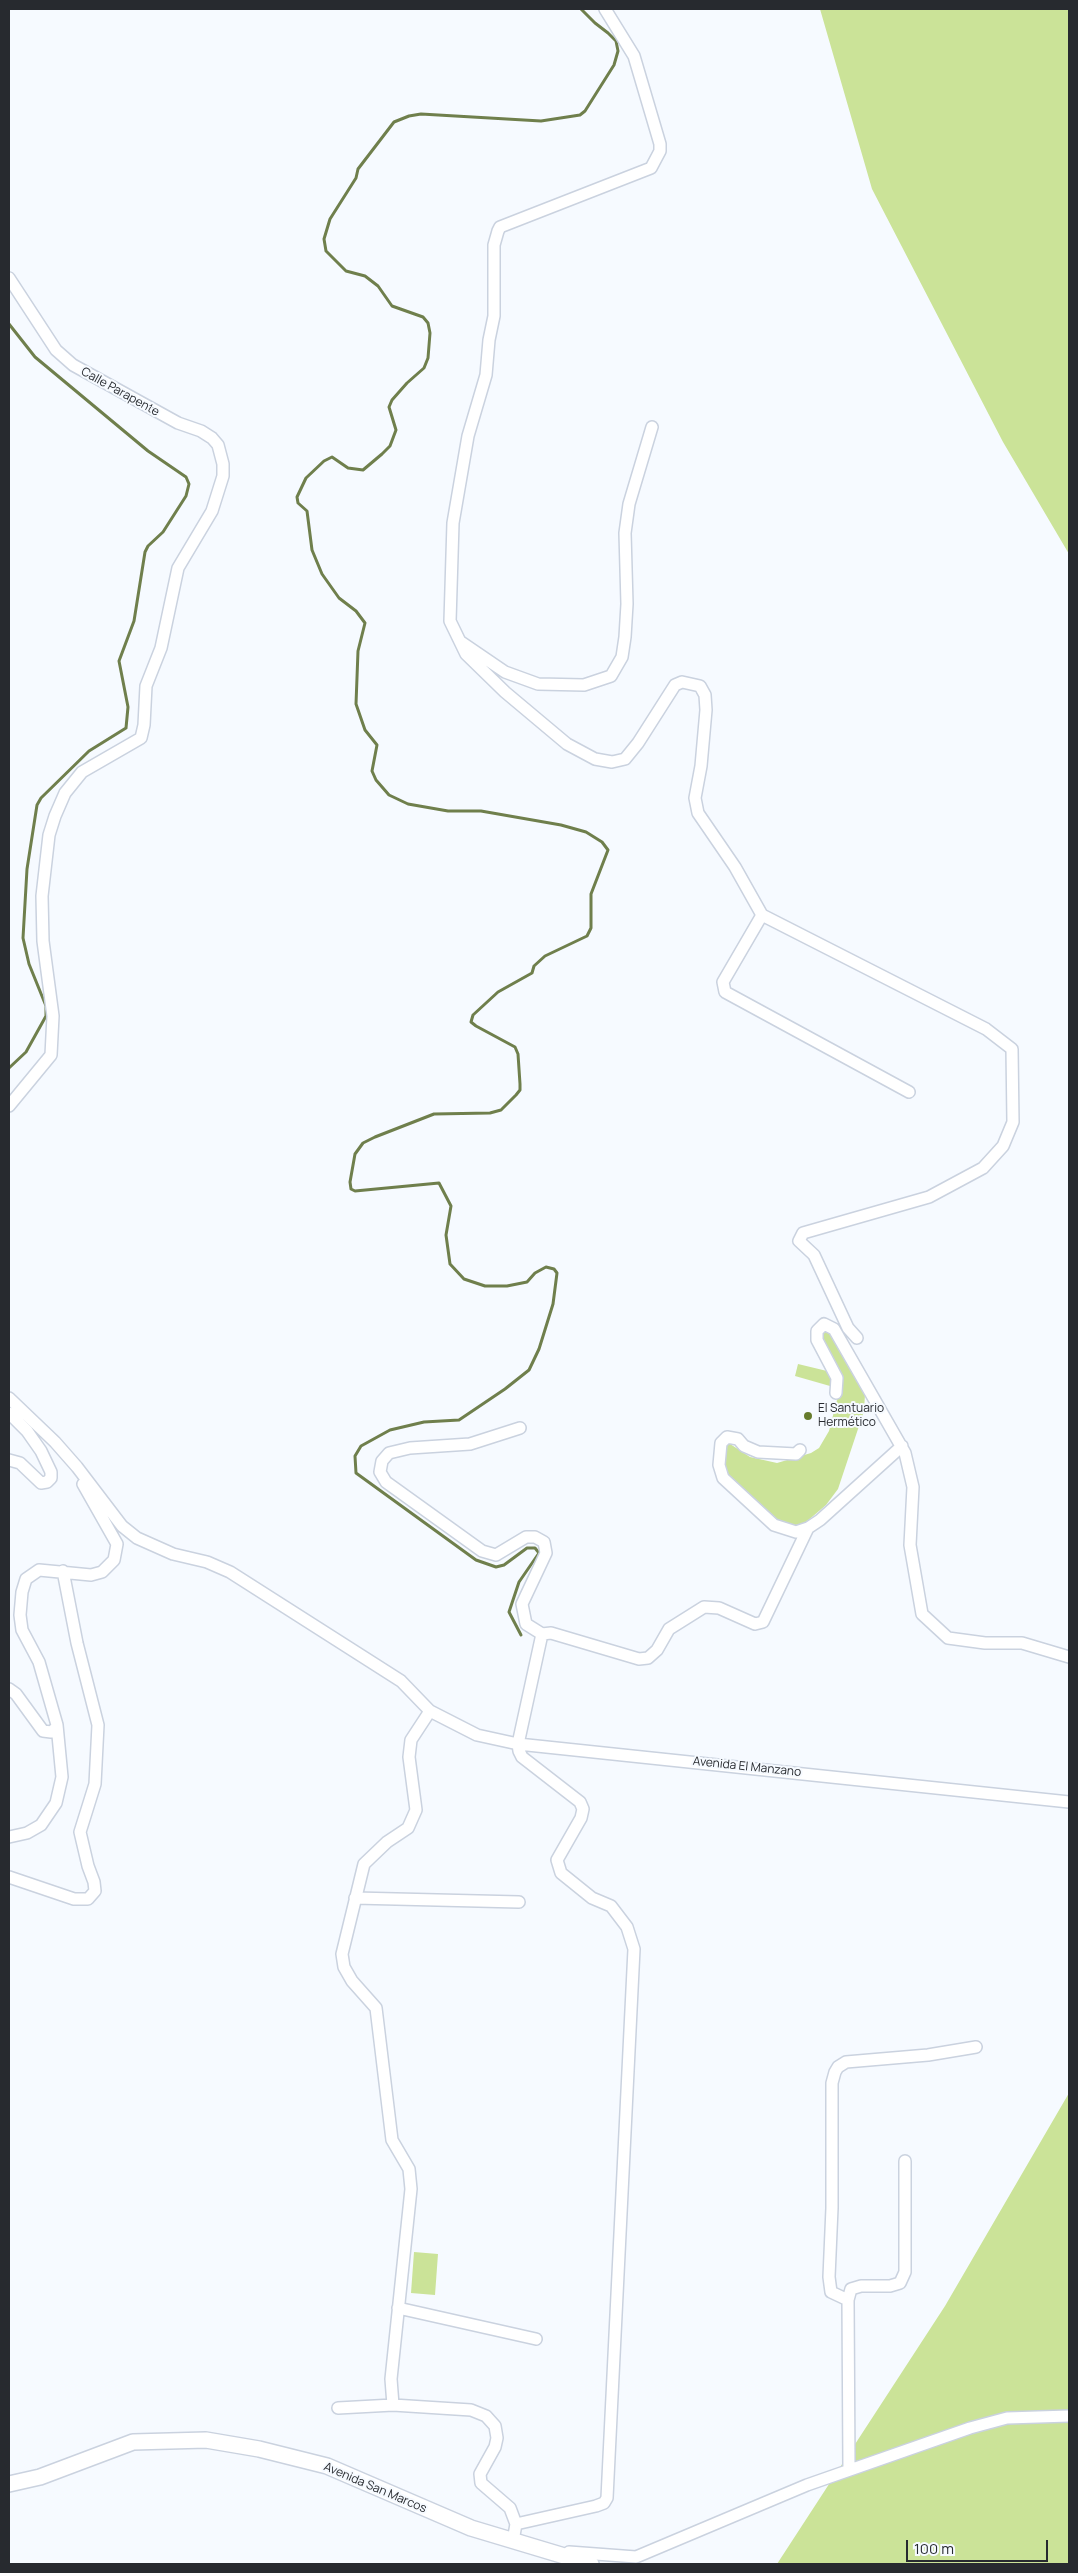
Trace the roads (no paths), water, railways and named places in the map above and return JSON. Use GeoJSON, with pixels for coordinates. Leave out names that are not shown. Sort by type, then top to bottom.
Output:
{"type":"FeatureCollection","features":[{"type":"Feature","properties":{"kind":"street"},"geometry":{"type":"LineString","coordinates":[[605,9],[634,56],[660,144],[660,152],[650,168],[500,228],[498,231],[494,245],[494,316],[489,340],[486,375],[468,436],[453,523],[450,621],[466,654],[505,692],[566,744],[595,759],[612,762],[625,759],[675,685],[682,682],[700,686],[704,695],[706,710],[701,766],[695,798],[698,813],[735,867],[762,915],[986,1029],[1012,1049],[1013,1122],[1003,1146],[983,1168],[929,1197],[803,1233],[799,1241],[814,1255],[848,1328],[857,1338]]}},
{"type":"Feature","properties":{"kind":"street","name":"Calle Parapente"},"geometry":{"type":"LineString","coordinates":[[9,278],[56,350],[73,365],[178,423],[201,431],[212,438],[222,453],[223,476],[212,510],[178,568],[161,648],[146,686],[144,725],[141,738],[82,772],[65,793],[55,816],[49,835],[42,896],[43,941],[53,1016],[51,1055],[9,1106]]}},
{"type":"Feature","properties":{"kind":"street"},"geometry":{"type":"LineString","coordinates":[[458,640],[505,672],[538,684],[584,685],[601,681],[611,676],[622,657],[625,637],[627,604],[625,541],[629,504],[652,427]]}},
{"type":"Feature","properties":{"kind":"street"},"geometry":{"type":"LineString","coordinates":[[762,915],[723,982],[725,992],[910,1092]]}},
{"type":"Feature","properties":{"kind":"street"},"geometry":{"type":"LineString","coordinates":[[836,1393],[837,1378],[817,1340],[819,1326],[824,1324],[834,1329],[902,1446],[913,1486],[910,1545],[922,1614],[948,1638],[985,1643],[1022,1643],[1069,1657]]}},
{"type":"Feature","properties":{"kind":"street"},"geometry":{"type":"LineString","coordinates":[[9,1398],[55,1442],[77,1467],[82,1482],[117,1544],[116,1555],[107,1569],[97,1574],[39,1570],[30,1575],[22,1587],[20,1615],[25,1637],[39,1662],[57,1725],[62,1777],[56,1803],[41,1825],[27,1833],[9,1837]]}},
{"type":"Feature","properties":{"kind":"street"},"geometry":{"type":"LineString","coordinates":[[9,1413],[27,1431],[41,1451],[51,1472],[51,1478],[47,1482],[41,1483],[20,1463],[9,1460]]}},
{"type":"Feature","properties":{"kind":"street"},"geometry":{"type":"LineString","coordinates":[[520,1428],[470,1444],[410,1448],[389,1453],[382,1461],[380,1472],[386,1482],[482,1551],[496,1554],[509,1549],[526,1537],[535,1537],[544,1542],[546,1553],[522,1604],[526,1624],[542,1634],[551,1632],[639,1659],[648,1658],[657,1650],[669,1629],[704,1607],[719,1608],[755,1624],[763,1622],[808,1528]]}},
{"type":"Feature","properties":{"kind":"street"},"geometry":{"type":"LineString","coordinates":[[800,1450],[796,1454],[758,1452],[744,1446],[738,1439],[727,1437],[721,1443],[718,1452],[719,1465],[723,1478],[774,1525],[796,1532],[808,1528],[902,1446]]}},
{"type":"Feature","properties":{"kind":"street","name":"Avenida El Manzano"},"geometry":{"type":"LineString","coordinates":[[77,1467],[122,1526],[137,1538],[173,1554],[206,1562],[230,1572],[401,1682],[430,1711],[477,1735],[518,1744],[1069,1802]]}},
{"type":"Feature","properties":{"kind":"street"},"geometry":{"type":"LineString","coordinates":[[9,1876],[74,1899],[88,1899],[94,1891],[94,1882],[80,1832],[95,1784],[98,1725],[77,1643],[63,1571]]}},
{"type":"Feature","properties":{"kind":"street"},"geometry":{"type":"LineString","coordinates":[[516,2524],[596,2506],[604,2503],[607,2498],[634,1948],[627,1927],[611,1906],[592,1898],[561,1873],[557,1860],[581,1818],[583,1809],[580,1802],[522,1757],[518,1744],[542,1634]]}},
{"type":"Feature","properties":{"kind":"street"},"geometry":{"type":"LineString","coordinates":[[9,1689],[16,1694],[44,1731],[51,1732],[57,1725]]}},
{"type":"Feature","properties":{"kind":"street"},"geometry":{"type":"LineString","coordinates":[[393,2404],[390,2379],[412,2189],[409,2169],[392,2140],[376,2008],[352,1981],[344,1967],[342,1954],[364,1864],[387,1842],[408,1828],[416,1810],[410,1757],[411,1740],[430,1711]]}},
{"type":"Feature","properties":{"kind":"street"},"geometry":{"type":"LineString","coordinates":[[355,1898],[519,1902]]}},
{"type":"Feature","properties":{"kind":"street"},"geometry":{"type":"LineString","coordinates":[[848,2300],[831,2292],[829,2277],[832,2208],[832,2084],[835,2072],[846,2062],[976,2047]]}},
{"type":"Feature","properties":{"kind":"street"},"geometry":{"type":"LineString","coordinates":[[849,2469],[848,2300],[851,2289],[861,2286],[890,2286],[900,2283],[905,2272],[905,2161]]}},
{"type":"Feature","properties":{"kind":"street"},"geometry":{"type":"LineString","coordinates":[[398,2308],[536,2339]]}},
{"type":"Feature","properties":{"kind":"street"},"geometry":{"type":"LineString","coordinates":[[338,2408],[393,2404],[472,2410],[486,2416],[495,2426],[496,2438],[495,2448],[480,2474],[481,2483],[510,2508],[516,2524],[513,2541]]}},
{"type":"Feature","properties":{"kind":"street"},"geometry":{"type":"LineString","coordinates":[[543,2549],[636,2557],[849,2469],[970,2428],[1008,2418],[1069,2416]]}},
{"type":"Feature","properties":{"kind":"street","name":"Avenida San Marcos"},"geometry":{"type":"LineString","coordinates":[[9,2484],[40,2477],[133,2442],[206,2440],[259,2449],[326,2466],[471,2528],[590,2564]]}},
{"type":"Feature","properties":{"kind":"waterway"},"geometry":{"type":"LineString","coordinates":[[521,1635],[509,1612],[519,1582],[539,1553],[535,1548],[527,1548],[504,1565],[496,1567],[476,1560],[356,1473],[355,1456],[361,1446],[390,1430],[424,1422],[459,1420],[505,1389],[529,1370],[539,1349],[553,1304],[557,1273],[554,1269],[546,1267],[535,1273],[527,1282],[507,1286],[485,1286],[464,1279],[450,1264],[446,1235],[451,1206],[439,1183],[355,1191],[351,1189],[350,1182],[355,1154],[363,1143],[434,1114],[490,1113],[501,1110],[520,1090],[518,1054],[515,1047],[476,1026],[471,1022],[473,1015],[498,992],[532,973],[534,966],[545,956],[587,936],[591,928],[591,894],[608,850],[602,842],[586,832],[561,825],[481,811],[448,811],[408,804],[389,795],[376,780],[372,771],[377,745],[365,730],[356,704],[358,651],[365,623],[356,611],[339,598],[322,574],[312,550],[307,511],[298,503],[297,497],[306,478],[324,461],[332,457],[348,468],[363,470],[390,446],[396,430],[389,407],[392,400],[424,368],[428,358],[430,333],[428,323],[423,317],[392,306],[378,286],[365,276],[346,271],[326,251],[324,239],[330,219],[356,178],[358,169],[394,122],[409,116],[421,114],[541,121],[580,115],[585,111],[614,65],[618,51],[616,41],[581,9]]}},
{"type":"Feature","properties":{"kind":"waterway"},"geometry":{"type":"LineString","coordinates":[[9,324],[35,357],[148,451],[186,477],[189,484],[186,496],[163,532],[148,546],[145,552],[134,621],[119,661],[128,707],[126,728],[89,751],[41,798],[37,805],[27,869],[23,938],[29,964],[46,1006],[46,1016],[26,1052],[9,1068]]}},
{"type":"Feature","properties":{"kind":"place","name":"El Santuario Hermético"},"geometry":{"type":"Point","coordinates":[808,1416]}}]}
